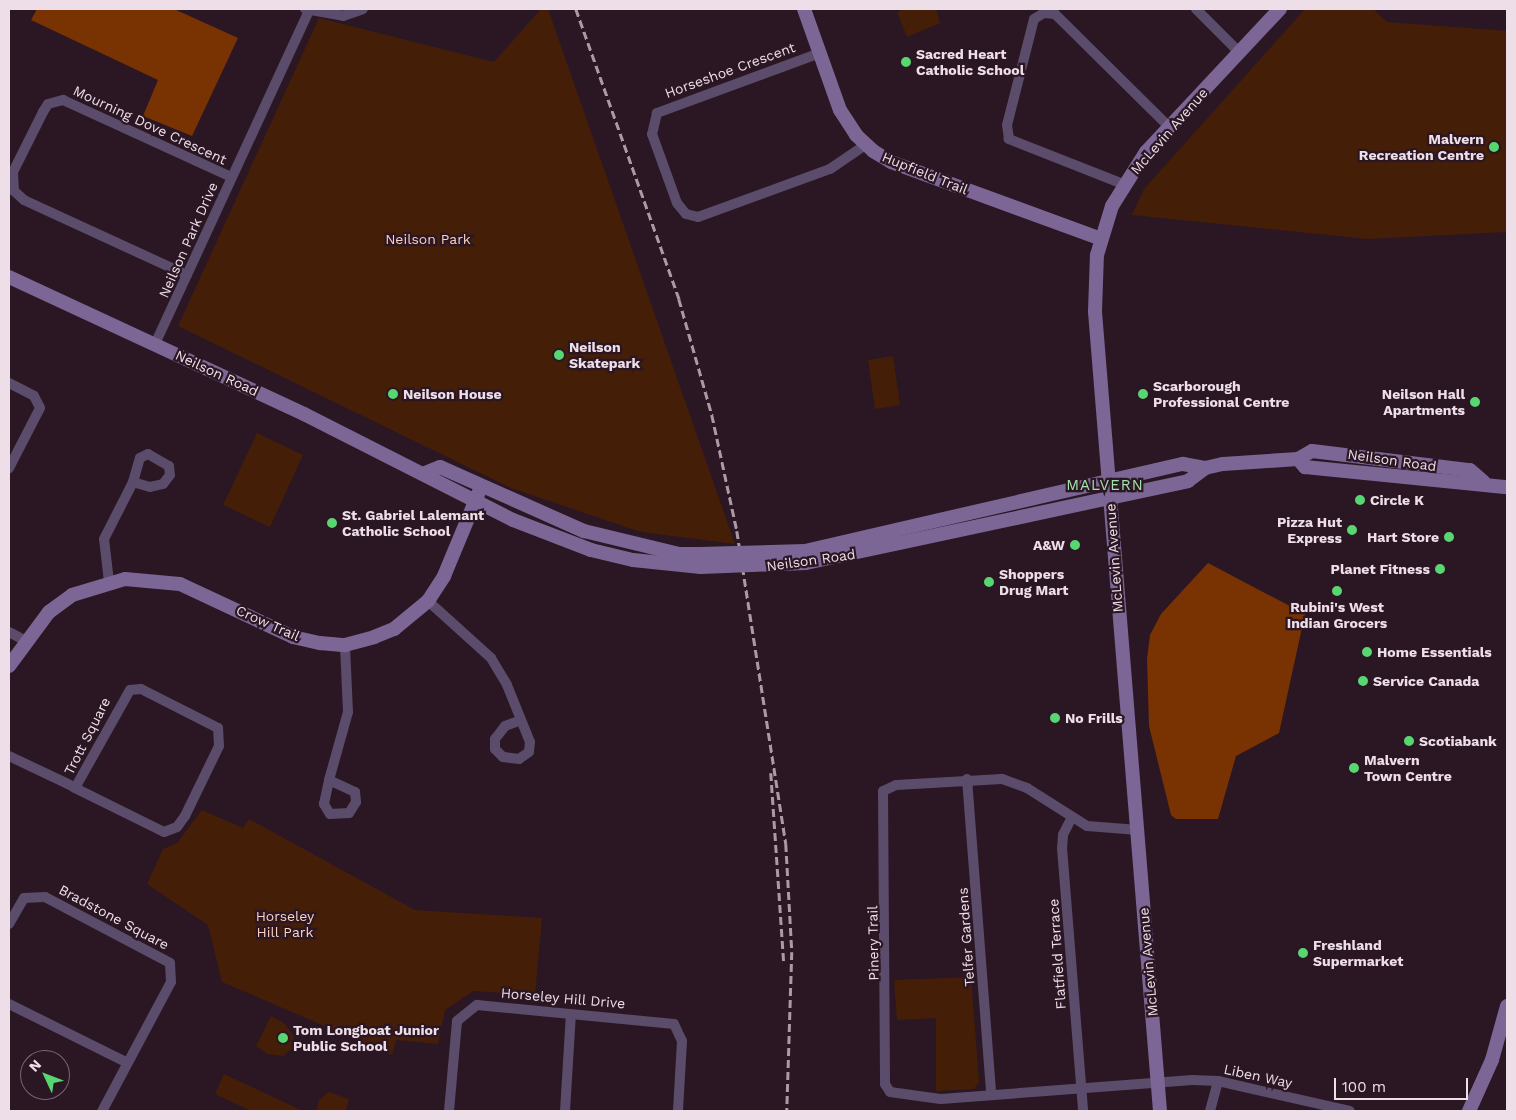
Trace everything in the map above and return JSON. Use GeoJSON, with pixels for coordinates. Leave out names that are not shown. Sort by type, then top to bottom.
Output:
{"type":"FeatureCollection","features":[{"type":"Feature","properties":{"kind":"main road","name":"Hupfield Trail"},"geometry":{"type":"LineString","coordinates":[[804,9],[840,110],[865,144],[891,162],[1101,239]]}},
{"type":"Feature","properties":{"kind":"main road","name":"McLevin Avenue"},"geometry":{"type":"LineString","coordinates":[[1160,1111],[1109,496],[1094,290],[1101,239],[1123,184],[1169,127],[1280,9]]}},
{"type":"Feature","properties":{"kind":"main road","name":"Neilson Road"},"geometry":{"type":"LineString","coordinates":[[9,277],[155,344],[425,473],[431,482],[475,502],[590,550],[633,560],[700,561],[806,557],[1188,481],[1205,468]]}},
{"type":"Feature","properties":{"kind":"main road","name":"Neilson Road"},"geometry":{"type":"LineString","coordinates":[[806,557],[1183,464],[1205,468],[1298,459],[1312,451],[1391,458],[1470,470],[1484,482]]}},
{"type":"Feature","properties":{"kind":"main road"},"geometry":{"type":"LineString","coordinates":[[1389,474],[1391,458]]}},
{"type":"Feature","properties":{"kind":"main road","name":"Neilson Road"},"geometry":{"type":"LineString","coordinates":[[1298,459],[1305,467],[1389,474],[1465,485],[1484,482],[1507,488]]}},
{"type":"Feature","properties":{"kind":"main road","name":"Neilson Road"},"geometry":{"type":"LineString","coordinates":[[425,473],[440,467],[481,487],[584,531],[679,554],[700,561]]}},
{"type":"Feature","properties":{"kind":"main road","name":"Crow Trail"},"geometry":{"type":"LineString","coordinates":[[9,666],[24,640],[59,604],[109,582],[148,578],[180,584],[293,637],[345,645],[394,629],[428,601],[444,576],[481,487]]}},
{"type":"Feature","properties":{"kind":"main road"},"geometry":{"type":"LineString","coordinates":[[1469,1111],[1492,1060],[1507,1006]]}},
{"type":"Feature","properties":{"kind":"street"},"geometry":{"type":"LineString","coordinates":[[307,9],[354,16],[363,9]]}},
{"type":"Feature","properties":{"kind":"street","name":"Neilson Park Drive"},"geometry":{"type":"LineString","coordinates":[[155,344],[307,9]]}},
{"type":"Feature","properties":{"kind":"street"},"geometry":{"type":"LineString","coordinates":[[1196,9],[1239,52]]}},
{"type":"Feature","properties":{"kind":"street"},"geometry":{"type":"LineString","coordinates":[[1123,184],[1009,139],[1007,125],[1034,18],[1044,13],[1055,14],[1169,127]]}},
{"type":"Feature","properties":{"kind":"street","name":"Horseshoe Crescent"},"geometry":{"type":"LineString","coordinates":[[820,53],[657,113],[652,134],[677,203],[686,214],[698,217],[830,169],[865,144]]}},
{"type":"Feature","properties":{"kind":"street","name":"Mourning Dove Crescent"},"geometry":{"type":"LineString","coordinates":[[187,275],[24,200],[12,185],[13,172],[48,104],[63,100],[231,177]]}},
{"type":"Feature","properties":{"kind":"street"},"geometry":{"type":"LineString","coordinates":[[9,383],[34,396],[40,408],[9,468]]}},
{"type":"Feature","properties":{"kind":"street"},"geometry":{"type":"LineString","coordinates":[[109,582],[104,539],[133,482]]}},
{"type":"Feature","properties":{"kind":"street"},"geometry":{"type":"LineString","coordinates":[[428,601],[491,658],[507,684],[519,721]]}},
{"type":"Feature","properties":{"kind":"street"},"geometry":{"type":"LineString","coordinates":[[9,632],[24,640]]}},
{"type":"Feature","properties":{"kind":"street"},"geometry":{"type":"LineString","coordinates":[[329,780],[348,712],[345,645]]}},
{"type":"Feature","properties":{"kind":"street","name":"Trott Square"},"geometry":{"type":"LineString","coordinates":[[9,756],[164,832],[171,830],[185,816],[219,746],[218,728],[141,689],[130,690],[75,788]]}},
{"type":"Feature","properties":{"kind":"street","name":"Pinery Trail"},"geometry":{"type":"LineString","coordinates":[[1138,830],[1100,829],[1071,819],[1011,781],[967,779],[896,785],[883,791],[885,1084],[894,1095],[918,1099],[1159,1083]]}},
{"type":"Feature","properties":{"kind":"street","name":"Telfer Gardens"},"geometry":{"type":"LineString","coordinates":[[967,779],[991,1093]]}},
{"type":"Feature","properties":{"kind":"street","name":"Flatfield Terrace"},"geometry":{"type":"LineString","coordinates":[[1071,819],[1063,835],[1062,848],[1083,1111]]}},
{"type":"Feature","properties":{"kind":"street","name":"Bradstone Square"},"geometry":{"type":"LineString","coordinates":[[9,924],[24,898],[45,897],[170,963],[171,982],[126,1062],[102,1111]]}},
{"type":"Feature","properties":{"kind":"street"},"geometry":{"type":"LineString","coordinates":[[9,1004],[126,1062]]}},
{"type":"Feature","properties":{"kind":"street","name":"Horseley Hill Drive"},"geometry":{"type":"LineString","coordinates":[[449,1111],[454,1034],[466,1010],[476,1005],[571,1014],[658,1019],[678,1028],[682,1041],[678,1111]]}},
{"type":"Feature","properties":{"kind":"street"},"geometry":{"type":"LineString","coordinates":[[565,1111],[571,1014]]}},
{"type":"Feature","properties":{"kind":"street"},"geometry":{"type":"LineString","coordinates":[[1210,1111],[1218,1081]]}},
{"type":"Feature","properties":{"kind":"street","name":"Liben Way"},"geometry":{"type":"LineString","coordinates":[[1159,1083],[1218,1081],[1317,1107],[1350,1111]]}},
{"type":"Feature","properties":{"kind":"green space","name":"Neilson Park"},"geometry":{"type":"Polygon","coordinates":[[[541,9],[548,9],[735,544],[641,532],[511,488],[178,326],[319,18],[494,62],[541,9]]]}},
{"type":"Feature","properties":{"kind":"green space"},"geometry":{"type":"Polygon","coordinates":[[[903,9],[936,9],[940,23],[907,37],[897,12],[903,9]]]}},
{"type":"Feature","properties":{"kind":"green space"},"geometry":{"type":"Polygon","coordinates":[[[1305,9],[1373,9],[1387,22],[1507,31],[1507,232],[1368,239],[1132,215],[1144,189],[1305,9]]]}},
{"type":"Feature","properties":{"kind":"green space"},"geometry":{"type":"Polygon","coordinates":[[[893,356],[900,405],[875,409],[868,360],[893,356]]]}},
{"type":"Feature","properties":{"kind":"green space"},"geometry":{"type":"Polygon","coordinates":[[[257,433],[303,455],[270,527],[223,505],[257,433]]]}},
{"type":"Feature","properties":{"kind":"green space","name":"Horseley Hill Park"},"geometry":{"type":"Polygon","coordinates":[[[202,810],[243,828],[249,819],[415,910],[542,918],[535,995],[473,991],[445,1010],[438,1044],[396,1040],[392,1055],[222,982],[208,925],[147,884],[163,849],[177,843],[202,810]]]}},
{"type":"Feature","properties":{"kind":"green space"},"geometry":{"type":"Polygon","coordinates":[[[971,977],[979,1082],[974,1089],[936,1091],[936,1018],[897,1020],[894,980],[971,977]]]}},
{"type":"Feature","properties":{"kind":"green space"},"geometry":{"type":"Polygon","coordinates":[[[271,1016],[285,1024],[294,1037],[292,1049],[283,1056],[267,1054],[256,1046],[271,1016]]]}},
{"type":"Feature","properties":{"kind":"green space"},"geometry":{"type":"Polygon","coordinates":[[[224,1074],[303,1111],[251,1111],[215,1094],[224,1074]]]}},
{"type":"Feature","properties":{"kind":"green space"},"geometry":{"type":"Polygon","coordinates":[[[329,1092],[349,1099],[346,1111],[316,1111],[319,1100],[329,1092]]]}},
{"type":"Feature","properties":{"kind":"shaded area"},"geometry":{"type":"Polygon","coordinates":[[[37,9],[174,9],[238,38],[192,136],[143,116],[158,80],[31,20],[37,9]]]}},
{"type":"Feature","properties":{"kind":"shaded area"},"geometry":{"type":"Polygon","coordinates":[[[1208,563],[1305,614],[1279,733],[1236,756],[1218,819],[1176,819],[1171,815],[1149,726],[1147,659],[1150,635],[1161,614],[1208,563]]]}},
{"type":"Feature","properties":{"kind":"railway"},"geometry":{"type":"LineString","coordinates":[[576,9],[679,299],[712,415],[737,531],[786,844],[792,952],[787,1111]]}},
{"type":"Feature","properties":{"kind":"railway"},"geometry":{"type":"LineString","coordinates":[[771,773],[784,965]]}},
{"type":"Feature","properties":{"kind":"place","name":"Sacred Heart Catholic School"},"geometry":{"type":"Point","coordinates":[906,62]}},
{"type":"Feature","properties":{"kind":"place","name":"Malvern Recreation Centre"},"geometry":{"type":"Point","coordinates":[1494,147]}},
{"type":"Feature","properties":{"kind":"place","name":"Neilson Skatepark"},"geometry":{"type":"Point","coordinates":[559,355]}},
{"type":"Feature","properties":{"kind":"place","name":"Neilson House"},"geometry":{"type":"Point","coordinates":[393,394]}},
{"type":"Feature","properties":{"kind":"place","name":"Scarborough Professional Centre"},"geometry":{"type":"Point","coordinates":[1143,394]}},
{"type":"Feature","properties":{"kind":"place","name":"Neilson Hall Apartments"},"geometry":{"type":"Point","coordinates":[1475,402]}},
{"type":"Feature","properties":{"kind":"place","name":"Circle K"},"geometry":{"type":"Point","coordinates":[1360,500]}},
{"type":"Feature","properties":{"kind":"place","name":"St. Gabriel Lalemant Catholic School"},"geometry":{"type":"Point","coordinates":[332,523]}},
{"type":"Feature","properties":{"kind":"place","name":"Pizza Hut Express"},"geometry":{"type":"Point","coordinates":[1352,530]}},
{"type":"Feature","properties":{"kind":"place","name":"Hart Store"},"geometry":{"type":"Point","coordinates":[1449,537]}},
{"type":"Feature","properties":{"kind":"place","name":"A&W"},"geometry":{"type":"Point","coordinates":[1075,545]}},
{"type":"Feature","properties":{"kind":"place","name":"Planet Fitness"},"geometry":{"type":"Point","coordinates":[1440,569]}},
{"type":"Feature","properties":{"kind":"place","name":"Shoppers Drug Mart"},"geometry":{"type":"Point","coordinates":[989,582]}},
{"type":"Feature","properties":{"kind":"place","name":"Rubini's West Indian Grocers"},"geometry":{"type":"Point","coordinates":[1337,591]}},
{"type":"Feature","properties":{"kind":"place","name":"Home Essentials"},"geometry":{"type":"Point","coordinates":[1367,652]}},
{"type":"Feature","properties":{"kind":"place","name":"Service Canada"},"geometry":{"type":"Point","coordinates":[1363,681]}},
{"type":"Feature","properties":{"kind":"place","name":"No Frills"},"geometry":{"type":"Point","coordinates":[1055,718]}},
{"type":"Feature","properties":{"kind":"place","name":"Scotiabank"},"geometry":{"type":"Point","coordinates":[1409,741]}},
{"type":"Feature","properties":{"kind":"place","name":"Malvern Town Centre"},"geometry":{"type":"Point","coordinates":[1354,768]}},
{"type":"Feature","properties":{"kind":"place","name":"Freshland Supermarket"},"geometry":{"type":"Point","coordinates":[1303,953]}},
{"type":"Feature","properties":{"kind":"place","name":"Tom Longboat Junior Public School"},"geometry":{"type":"Point","coordinates":[283,1038]}},
{"type":"Feature","properties":{"kind":"district","name":"MALVERN"},"geometry":{"type":"Point","coordinates":[1105,486]}}]}
